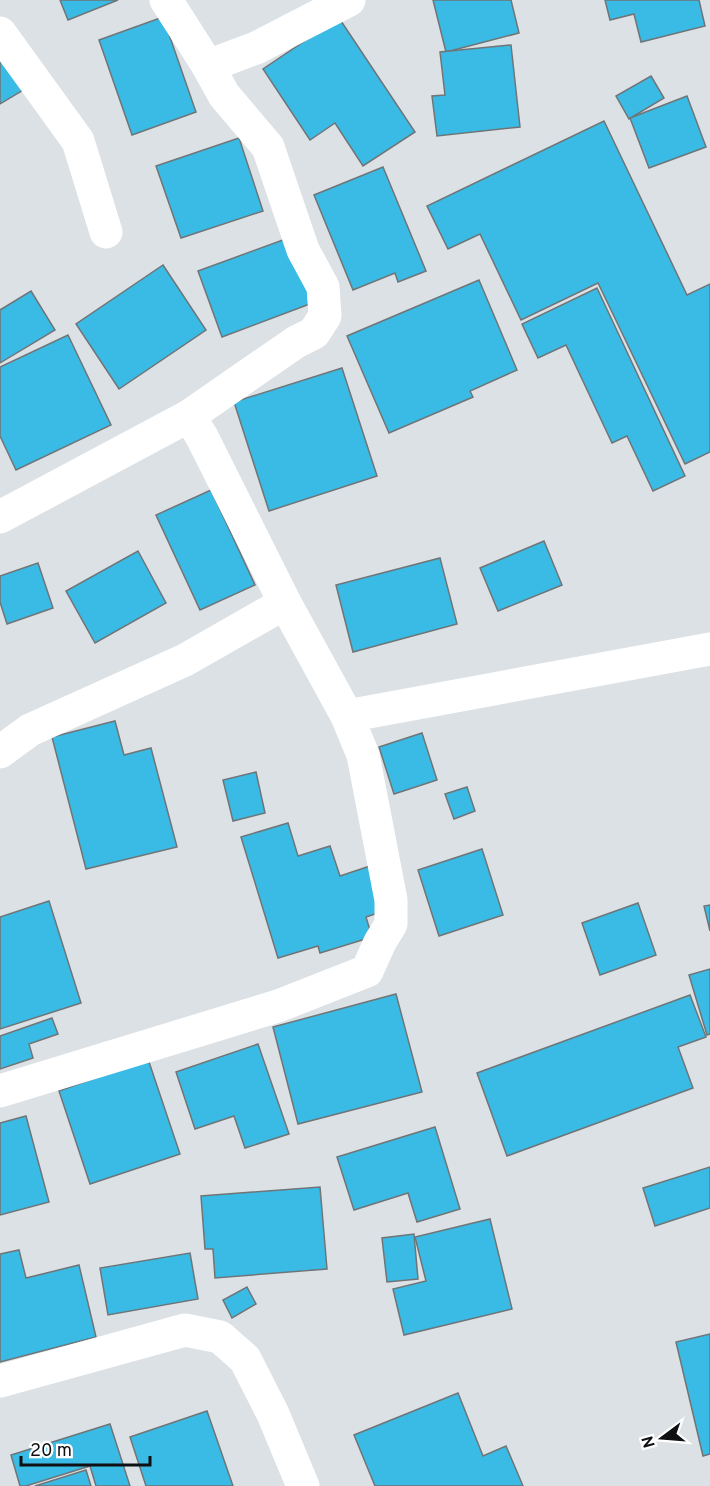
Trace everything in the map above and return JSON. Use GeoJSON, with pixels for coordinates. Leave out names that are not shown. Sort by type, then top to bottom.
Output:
{"type":"FeatureCollection","features":[{"type":"Feature","properties":{"kind":"street"},"geometry":{"type":"LineString","coordinates":[[0,517],[189,416],[296,342],[314,333],[325,316],[323,287],[303,250],[268,147],[224,95],[166,0]]}},
{"type":"Feature","properties":{"kind":"street"},"geometry":{"type":"LineString","coordinates":[[208,66],[256,48],[349,0]]}},
{"type":"Feature","properties":{"kind":"street"},"geometry":{"type":"LineString","coordinates":[[0,33],[78,141],[106,232]]}},
{"type":"Feature","properties":{"kind":"street"},"geometry":{"type":"LineString","coordinates":[[0,1090],[278,1006],[367,970],[391,924],[391,900],[363,755],[347,716],[285,603],[202,437],[189,416]]}},
{"type":"Feature","properties":{"kind":"street"},"geometry":{"type":"LineString","coordinates":[[0,752],[30,730],[185,660],[285,603]]}},
{"type":"Feature","properties":{"kind":"street"},"geometry":{"type":"LineString","coordinates":[[347,716],[710,650]]}},
{"type":"Feature","properties":{"kind":"street"},"geometry":{"type":"LineString","coordinates":[[0,1381],[185,1330],[220,1337],[245,1359],[273,1414],[303,1486]]}},
{"type":"Feature","properties":{"kind":"building"},"geometry":{"type":"Polygon","coordinates":[[[60,0],[118,0],[68,20],[60,0]]]}},
{"type":"Feature","properties":{"kind":"building"},"geometry":{"type":"Polygon","coordinates":[[[433,0],[511,0],[519,33],[446,52],[433,0]]]}},
{"type":"Feature","properties":{"kind":"building"},"geometry":{"type":"Polygon","coordinates":[[[605,0],[699,0],[705,26],[641,42],[634,14],[610,20],[605,0]]]}},
{"type":"Feature","properties":{"kind":"building"},"geometry":{"type":"Polygon","coordinates":[[[163,17],[196,112],[132,135],[99,40],[163,17]]]}},
{"type":"Feature","properties":{"kind":"building"},"geometry":{"type":"Polygon","coordinates":[[[339,18],[415,132],[363,166],[335,123],[310,140],[263,69],[339,18]]]}},
{"type":"Feature","properties":{"kind":"building"},"geometry":{"type":"Polygon","coordinates":[[[0,37],[30,86],[0,104],[0,37]]]}},
{"type":"Feature","properties":{"kind":"building"},"geometry":{"type":"Polygon","coordinates":[[[511,45],[520,127],[437,136],[432,96],[445,95],[440,52],[511,45]]]}},
{"type":"Feature","properties":{"kind":"building"},"geometry":{"type":"Polygon","coordinates":[[[651,76],[664,98],[629,119],[616,96],[651,76]]]}},
{"type":"Feature","properties":{"kind":"building"},"geometry":{"type":"Polygon","coordinates":[[[687,96],[706,147],[649,168],[630,118],[687,96]]]}},
{"type":"Feature","properties":{"kind":"building"},"geometry":{"type":"Polygon","coordinates":[[[604,121],[687,295],[710,284],[710,452],[685,464],[598,283],[521,320],[480,234],[448,249],[427,206],[604,121]]]}},
{"type":"Feature","properties":{"kind":"building"},"geometry":{"type":"Polygon","coordinates":[[[239,138],[263,211],[181,238],[156,166],[239,138]]]}},
{"type":"Feature","properties":{"kind":"building"},"geometry":{"type":"Polygon","coordinates":[[[383,167],[426,271],[398,282],[395,273],[353,290],[314,195],[383,167]]]}},
{"type":"Feature","properties":{"kind":"building"},"geometry":{"type":"Polygon","coordinates":[[[291,237],[315,302],[222,337],[198,271],[291,237]]]}},
{"type":"Feature","properties":{"kind":"building"},"geometry":{"type":"Polygon","coordinates":[[[163,265],[206,330],[119,389],[76,324],[163,265]]]}},
{"type":"Feature","properties":{"kind":"building"},"geometry":{"type":"Polygon","coordinates":[[[479,280],[517,370],[470,391],[473,397],[389,433],[347,336],[479,280]]]}},
{"type":"Feature","properties":{"kind":"building"},"geometry":{"type":"Polygon","coordinates":[[[597,288],[685,476],[653,491],[627,436],[612,443],[566,345],[538,358],[522,324],[597,288]]]}},
{"type":"Feature","properties":{"kind":"building"},"geometry":{"type":"Polygon","coordinates":[[[31,291],[55,330],[0,363],[0,310],[31,291]]]}},
{"type":"Feature","properties":{"kind":"building"},"geometry":{"type":"Polygon","coordinates":[[[68,335],[111,425],[16,470],[0,436],[0,367],[68,335]]]}},
{"type":"Feature","properties":{"kind":"building"},"geometry":{"type":"Polygon","coordinates":[[[342,368],[377,476],[269,511],[234,402],[342,368]]]}},
{"type":"Feature","properties":{"kind":"building"},"geometry":{"type":"Polygon","coordinates":[[[211,490],[255,585],[200,610],[156,515],[211,490]]]}},
{"type":"Feature","properties":{"kind":"building"},"geometry":{"type":"Polygon","coordinates":[[[544,541],[562,585],[498,611],[480,568],[544,541]]]}},
{"type":"Feature","properties":{"kind":"building"},"geometry":{"type":"Polygon","coordinates":[[[138,551],[166,603],[95,643],[66,591],[138,551]]]}},
{"type":"Feature","properties":{"kind":"building"},"geometry":{"type":"Polygon","coordinates":[[[440,558],[457,624],[353,652],[336,585],[440,558]]]}},
{"type":"Feature","properties":{"kind":"building"},"geometry":{"type":"Polygon","coordinates":[[[38,563],[53,608],[7,624],[0,602],[0,576],[38,563]]]}},
{"type":"Feature","properties":{"kind":"building"},"geometry":{"type":"Polygon","coordinates":[[[115,721],[124,755],[151,748],[177,847],[86,869],[52,737],[115,721]]]}},
{"type":"Feature","properties":{"kind":"building"},"geometry":{"type":"Polygon","coordinates":[[[422,733],[437,780],[394,794],[379,747],[422,733]]]}},
{"type":"Feature","properties":{"kind":"building"},"geometry":{"type":"Polygon","coordinates":[[[256,772],[265,813],[233,821],[223,780],[256,772]]]}},
{"type":"Feature","properties":{"kind":"building"},"geometry":{"type":"Polygon","coordinates":[[[467,787],[475,811],[454,819],[445,794],[467,787]]]}},
{"type":"Feature","properties":{"kind":"building"},"geometry":{"type":"Polygon","coordinates":[[[288,823],[298,856],[330,846],[340,876],[370,866],[384,911],[366,917],[372,937],[320,953],[318,946],[278,958],[241,837],[288,823]]]}},
{"type":"Feature","properties":{"kind":"building"},"geometry":{"type":"Polygon","coordinates":[[[482,849],[503,915],[439,936],[418,870],[482,849]]]}},
{"type":"Feature","properties":{"kind":"building"},"geometry":{"type":"Polygon","coordinates":[[[49,901],[81,1003],[0,1029],[0,917],[49,901]]]}},
{"type":"Feature","properties":{"kind":"building"},"geometry":{"type":"Polygon","coordinates":[[[638,903],[656,955],[600,975],[582,923],[638,903]]]}},
{"type":"Feature","properties":{"kind":"building"},"geometry":{"type":"Polygon","coordinates":[[[710,905],[710,931],[704,906],[710,905]]]}},
{"type":"Feature","properties":{"kind":"building"},"geometry":{"type":"Polygon","coordinates":[[[710,969],[710,1034],[707,1035],[689,975],[710,969]]]}},
{"type":"Feature","properties":{"kind":"building"},"geometry":{"type":"Polygon","coordinates":[[[396,994],[422,1092],[298,1124],[273,1027],[396,994]]]}},
{"type":"Feature","properties":{"kind":"building"},"geometry":{"type":"Polygon","coordinates":[[[690,995],[706,1037],[678,1047],[693,1088],[507,1156],[477,1073],[690,995]]]}},
{"type":"Feature","properties":{"kind":"building"},"geometry":{"type":"Polygon","coordinates":[[[52,1018],[58,1034],[29,1044],[33,1058],[0,1069],[0,1036],[52,1018]]]}},
{"type":"Feature","properties":{"kind":"building"},"geometry":{"type":"Polygon","coordinates":[[[258,1044],[289,1134],[245,1148],[234,1116],[195,1129],[176,1072],[258,1044]]]}},
{"type":"Feature","properties":{"kind":"building"},"geometry":{"type":"Polygon","coordinates":[[[148,1059],[180,1154],[90,1184],[59,1091],[148,1059]]]}},
{"type":"Feature","properties":{"kind":"building"},"geometry":{"type":"Polygon","coordinates":[[[26,1116],[49,1202],[0,1215],[0,1123],[26,1116]]]}},
{"type":"Feature","properties":{"kind":"building"},"geometry":{"type":"Polygon","coordinates":[[[435,1127],[460,1209],[417,1222],[408,1193],[354,1210],[337,1157],[435,1127]]]}},
{"type":"Feature","properties":{"kind":"building"},"geometry":{"type":"Polygon","coordinates":[[[710,1167],[710,1208],[655,1226],[643,1188],[710,1167]]]}},
{"type":"Feature","properties":{"kind":"building"},"geometry":{"type":"Polygon","coordinates":[[[320,1187],[327,1269],[215,1278],[213,1249],[205,1249],[201,1196],[320,1187]]]}},
{"type":"Feature","properties":{"kind":"building"},"geometry":{"type":"Polygon","coordinates":[[[490,1219],[512,1309],[404,1335],[393,1289],[426,1281],[415,1237],[490,1219]]]}},
{"type":"Feature","properties":{"kind":"building"},"geometry":{"type":"Polygon","coordinates":[[[414,1234],[418,1279],[387,1282],[382,1238],[414,1234]]]}},
{"type":"Feature","properties":{"kind":"building"},"geometry":{"type":"Polygon","coordinates":[[[19,1250],[26,1278],[79,1265],[96,1337],[0,1362],[0,1254],[19,1250]]]}},
{"type":"Feature","properties":{"kind":"building"},"geometry":{"type":"Polygon","coordinates":[[[190,1253],[198,1299],[108,1315],[100,1268],[190,1253]]]}},
{"type":"Feature","properties":{"kind":"building"},"geometry":{"type":"Polygon","coordinates":[[[247,1287],[256,1304],[232,1318],[223,1300],[247,1287]]]}},
{"type":"Feature","properties":{"kind":"building"},"geometry":{"type":"Polygon","coordinates":[[[710,1334],[710,1454],[703,1456],[676,1342],[710,1334]]]}},
{"type":"Feature","properties":{"kind":"building"},"geometry":{"type":"Polygon","coordinates":[[[458,1393],[483,1456],[506,1446],[523,1486],[375,1486],[354,1435],[458,1393]]]}},
{"type":"Feature","properties":{"kind":"building"},"geometry":{"type":"Polygon","coordinates":[[[207,1411],[233,1486],[146,1486],[130,1437],[207,1411]]]}},
{"type":"Feature","properties":{"kind":"building"},"geometry":{"type":"Polygon","coordinates":[[[110,1424],[130,1486],[96,1486],[90,1466],[20,1486],[11,1455],[110,1424]]]}},
{"type":"Feature","properties":{"kind":"building"},"geometry":{"type":"Polygon","coordinates":[[[86,1470],[91,1486],[35,1486],[86,1470]]]}}]}
